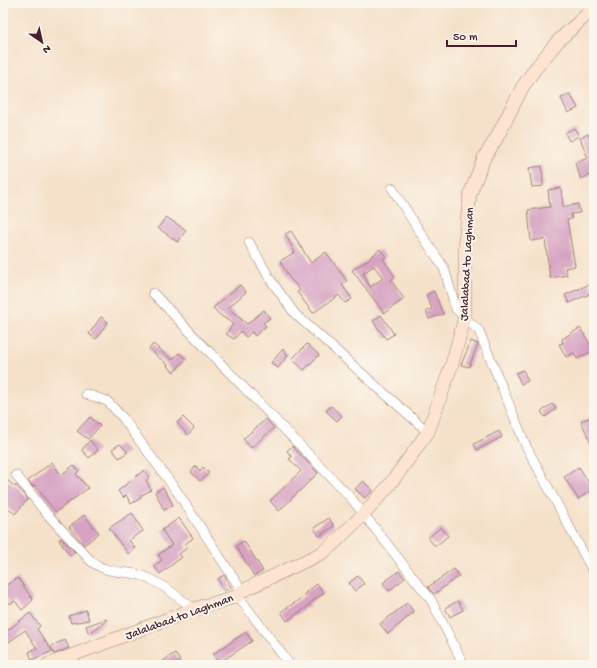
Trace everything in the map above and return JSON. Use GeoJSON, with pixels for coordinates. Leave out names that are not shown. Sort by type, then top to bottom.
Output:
{"type":"FeatureCollection","features":[{"type":"Feature","properties":{"kind":"street","name":"Jalalabad to Laghman"},"geometry":{"type":"LineString","coordinates":[[47,665],[240,593],[322,553],[364,514],[391,483],[428,432],[452,364],[465,317],[465,242],[470,194],[484,158],[496,139],[522,88],[535,69],[558,41],[594,8]]}},
{"type":"Feature","properties":{"kind":"street"},"geometry":{"type":"LineString","coordinates":[[392,188],[444,268],[456,309],[479,331],[526,446],[594,572]]}},
{"type":"Feature","properties":{"kind":"street"},"geometry":{"type":"LineString","coordinates":[[248,242],[270,279],[295,314],[428,432]]}},
{"type":"Feature","properties":{"kind":"street"},"geometry":{"type":"LineString","coordinates":[[153,293],[351,498],[431,600],[464,665]]}},
{"type":"Feature","properties":{"kind":"street"},"geometry":{"type":"LineString","coordinates":[[86,394],[107,401],[123,418],[178,493],[240,593],[290,665]]}},
{"type":"Feature","properties":{"kind":"street"},"geometry":{"type":"LineString","coordinates":[[16,475],[46,513],[92,562],[100,568],[108,571],[129,573],[148,578],[194,609]]}},
{"type":"Feature","properties":{"kind":"building"},"geometry":{"type":"Polygon","coordinates":[[[570,94],[578,108],[568,113],[561,98],[570,94]]]}},
{"type":"Feature","properties":{"kind":"building"},"geometry":{"type":"Polygon","coordinates":[[[574,128],[579,136],[569,141],[565,133],[574,128]]]}},
{"type":"Feature","properties":{"kind":"building"},"geometry":{"type":"Polygon","coordinates":[[[588,134],[594,148],[594,172],[591,171],[592,174],[581,179],[575,163],[588,158],[580,138],[588,134]]]}},
{"type":"Feature","properties":{"kind":"building"},"geometry":{"type":"Polygon","coordinates":[[[542,166],[543,186],[532,187],[529,168],[542,166]]]}},
{"type":"Feature","properties":{"kind":"building"},"geometry":{"type":"Polygon","coordinates":[[[561,188],[563,207],[578,204],[580,213],[571,214],[572,219],[567,220],[575,266],[565,268],[567,275],[550,278],[545,239],[531,241],[528,210],[550,207],[548,190],[561,188]]]}},
{"type":"Feature","properties":{"kind":"building"},"geometry":{"type":"Polygon","coordinates":[[[166,217],[186,230],[178,242],[158,228],[166,217]]]}},
{"type":"Feature","properties":{"kind":"building"},"geometry":{"type":"Polygon","coordinates":[[[291,231],[311,263],[326,252],[347,281],[342,285],[352,299],[345,303],[339,295],[313,313],[297,292],[300,290],[289,277],[280,261],[295,252],[285,234],[291,231]]]}},
{"type":"Feature","properties":{"kind":"building"},"geometry":{"type":"Polygon","coordinates":[[[380,249],[386,257],[383,259],[395,277],[391,280],[404,299],[384,313],[352,270],[365,262],[380,249]],[[374,266],[363,273],[370,287],[383,278],[374,266]]]}},
{"type":"Feature","properties":{"kind":"building"},"geometry":{"type":"Polygon","coordinates":[[[590,284],[594,292],[569,303],[565,295],[590,284]]]}},
{"type":"Feature","properties":{"kind":"building"},"geometry":{"type":"Polygon","coordinates":[[[240,285],[246,292],[228,308],[247,324],[264,310],[270,318],[263,323],[266,326],[255,336],[252,332],[246,337],[241,331],[234,339],[226,334],[233,324],[213,308],[240,285]]]}},
{"type":"Feature","properties":{"kind":"building"},"geometry":{"type":"Polygon","coordinates":[[[434,291],[443,314],[429,319],[426,311],[432,309],[426,295],[434,291]]]}},
{"type":"Feature","properties":{"kind":"building"},"geometry":{"type":"Polygon","coordinates":[[[381,315],[394,334],[386,339],[373,321],[381,315]]]}},
{"type":"Feature","properties":{"kind":"building"},"geometry":{"type":"Polygon","coordinates":[[[101,317],[108,322],[96,339],[89,334],[101,317]]]}},
{"type":"Feature","properties":{"kind":"building"},"geometry":{"type":"Polygon","coordinates":[[[580,328],[592,347],[590,348],[592,351],[577,359],[574,353],[566,357],[559,344],[563,343],[562,339],[580,328]]]}},
{"type":"Feature","properties":{"kind":"building"},"geometry":{"type":"Polygon","coordinates":[[[471,341],[478,344],[469,367],[461,365],[471,341]]]}},
{"type":"Feature","properties":{"kind":"building"},"geometry":{"type":"Polygon","coordinates":[[[153,344],[172,360],[179,353],[186,359],[174,372],[149,349],[153,344]]]}},
{"type":"Feature","properties":{"kind":"building"},"geometry":{"type":"Polygon","coordinates":[[[307,344],[319,355],[304,370],[292,359],[307,344]]]}},
{"type":"Feature","properties":{"kind":"building"},"geometry":{"type":"Polygon","coordinates":[[[283,349],[288,355],[278,368],[271,363],[283,349]]]}},
{"type":"Feature","properties":{"kind":"building"},"geometry":{"type":"Polygon","coordinates":[[[523,370],[528,381],[521,384],[516,373],[523,370]]]}},
{"type":"Feature","properties":{"kind":"building"},"geometry":{"type":"Polygon","coordinates":[[[552,404],[555,407],[555,410],[545,417],[541,412],[552,404]]]}},
{"type":"Feature","properties":{"kind":"building"},"geometry":{"type":"Polygon","coordinates":[[[331,406],[342,416],[337,421],[326,411],[331,406]]]}},
{"type":"Feature","properties":{"kind":"building"},"geometry":{"type":"Polygon","coordinates":[[[594,416],[594,450],[581,421],[594,416]]]}},
{"type":"Feature","properties":{"kind":"building"},"geometry":{"type":"Polygon","coordinates":[[[90,417],[100,426],[88,439],[77,431],[90,417]]]}},
{"type":"Feature","properties":{"kind":"building"},"geometry":{"type":"Polygon","coordinates":[[[183,417],[194,428],[188,435],[177,423],[183,417]]]}},
{"type":"Feature","properties":{"kind":"building"},"geometry":{"type":"Polygon","coordinates":[[[266,419],[274,428],[251,448],[243,439],[266,419]]]}},
{"type":"Feature","properties":{"kind":"building"},"geometry":{"type":"Polygon","coordinates":[[[499,431],[502,437],[477,450],[474,444],[499,431]]]}},
{"type":"Feature","properties":{"kind":"building"},"geometry":{"type":"Polygon","coordinates":[[[90,440],[98,450],[89,458],[82,450],[90,440]]]}},
{"type":"Feature","properties":{"kind":"building"},"geometry":{"type":"Polygon","coordinates":[[[120,444],[128,452],[119,458],[112,449],[120,444]]]}},
{"type":"Feature","properties":{"kind":"building"},"geometry":{"type":"Polygon","coordinates":[[[292,446],[318,473],[279,511],[270,501],[301,471],[289,459],[292,457],[287,451],[292,446]]]}},
{"type":"Feature","properties":{"kind":"building"},"geometry":{"type":"Polygon","coordinates":[[[52,462],[61,475],[74,465],[79,471],[76,474],[88,488],[56,512],[34,485],[33,487],[28,481],[52,462]]]}},
{"type":"Feature","properties":{"kind":"building"},"geometry":{"type":"Polygon","coordinates":[[[196,466],[200,471],[203,467],[209,473],[200,481],[191,472],[196,466]]]}},
{"type":"Feature","properties":{"kind":"building"},"geometry":{"type":"Polygon","coordinates":[[[579,467],[593,489],[578,499],[564,477],[579,467]]]}},
{"type":"Feature","properties":{"kind":"building"},"geometry":{"type":"Polygon","coordinates":[[[144,470],[150,477],[146,480],[151,490],[140,496],[141,498],[131,504],[126,495],[123,498],[118,491],[144,470]]]}},
{"type":"Feature","properties":{"kind":"building"},"geometry":{"type":"Polygon","coordinates":[[[8,481],[15,487],[16,485],[28,499],[15,514],[3,504],[3,486],[8,481]]]}},
{"type":"Feature","properties":{"kind":"building"},"geometry":{"type":"Polygon","coordinates":[[[363,481],[373,491],[365,498],[355,489],[363,481]]]}},
{"type":"Feature","properties":{"kind":"building"},"geometry":{"type":"Polygon","coordinates":[[[163,487],[173,505],[164,510],[155,492],[163,487]]]}},
{"type":"Feature","properties":{"kind":"building"},"geometry":{"type":"Polygon","coordinates":[[[132,513],[143,531],[129,540],[135,548],[128,554],[109,528],[132,513]]]}},
{"type":"Feature","properties":{"kind":"building"},"geometry":{"type":"Polygon","coordinates":[[[84,515],[99,533],[84,545],[69,527],[84,515]]]}},
{"type":"Feature","properties":{"kind":"building"},"geometry":{"type":"Polygon","coordinates":[[[179,518],[193,538],[185,544],[187,548],[179,554],[182,557],[160,574],[154,566],[162,560],[158,555],[172,545],[162,530],[179,518]]]}},
{"type":"Feature","properties":{"kind":"building"},"geometry":{"type":"Polygon","coordinates":[[[329,518],[334,526],[319,536],[314,528],[329,518]]]}},
{"type":"Feature","properties":{"kind":"building"},"geometry":{"type":"Polygon","coordinates":[[[441,527],[448,536],[437,545],[434,545],[428,538],[441,527]]]}},
{"type":"Feature","properties":{"kind":"building"},"geometry":{"type":"Polygon","coordinates":[[[61,538],[75,552],[70,556],[59,540],[61,538]]]}},
{"type":"Feature","properties":{"kind":"building"},"geometry":{"type":"Polygon","coordinates":[[[244,541],[263,571],[254,576],[236,546],[244,541]]]}},
{"type":"Feature","properties":{"kind":"building"},"geometry":{"type":"Polygon","coordinates":[[[454,569],[459,576],[434,594],[428,587],[454,569]]]}},
{"type":"Feature","properties":{"kind":"building"},"geometry":{"type":"Polygon","coordinates":[[[399,571],[405,578],[389,591],[383,583],[399,571]]]}},
{"type":"Feature","properties":{"kind":"building"},"geometry":{"type":"Polygon","coordinates":[[[224,575],[231,587],[224,591],[218,579],[224,575]]]}},
{"type":"Feature","properties":{"kind":"building"},"geometry":{"type":"Polygon","coordinates":[[[358,576],[364,584],[355,591],[349,583],[358,576]]]}},
{"type":"Feature","properties":{"kind":"building"},"geometry":{"type":"Polygon","coordinates":[[[18,578],[33,600],[22,610],[15,601],[10,604],[6,598],[3,600],[3,587],[18,578]]]}},
{"type":"Feature","properties":{"kind":"building"},"geometry":{"type":"Polygon","coordinates":[[[317,584],[324,593],[287,621],[281,612],[306,595],[305,593],[317,584]]]}},
{"type":"Feature","properties":{"kind":"building"},"geometry":{"type":"Polygon","coordinates":[[[458,601],[463,610],[450,617],[445,608],[458,601]]]}},
{"type":"Feature","properties":{"kind":"building"},"geometry":{"type":"Polygon","coordinates":[[[407,603],[414,612],[388,634],[380,624],[407,603]]]}},
{"type":"Feature","properties":{"kind":"building"},"geometry":{"type":"Polygon","coordinates":[[[86,610],[89,620],[71,623],[69,616],[86,610]]]}},
{"type":"Feature","properties":{"kind":"building"},"geometry":{"type":"Polygon","coordinates":[[[30,613],[40,626],[37,629],[52,651],[32,660],[29,652],[37,648],[25,630],[9,642],[3,634],[30,613]]]}},
{"type":"Feature","properties":{"kind":"building"},"geometry":{"type":"Polygon","coordinates":[[[106,619],[107,620],[89,634],[86,626],[106,619]]]}},
{"type":"Feature","properties":{"kind":"building"},"geometry":{"type":"Polygon","coordinates":[[[246,632],[252,641],[219,663],[213,654],[246,632]]]}},
{"type":"Feature","properties":{"kind":"building"},"geometry":{"type":"Polygon","coordinates":[[[65,640],[69,648],[54,654],[51,646],[65,640]]]}},
{"type":"Feature","properties":{"kind":"building"},"geometry":{"type":"Polygon","coordinates":[[[175,653],[180,661],[174,665],[157,665],[175,653]]]}}]}
